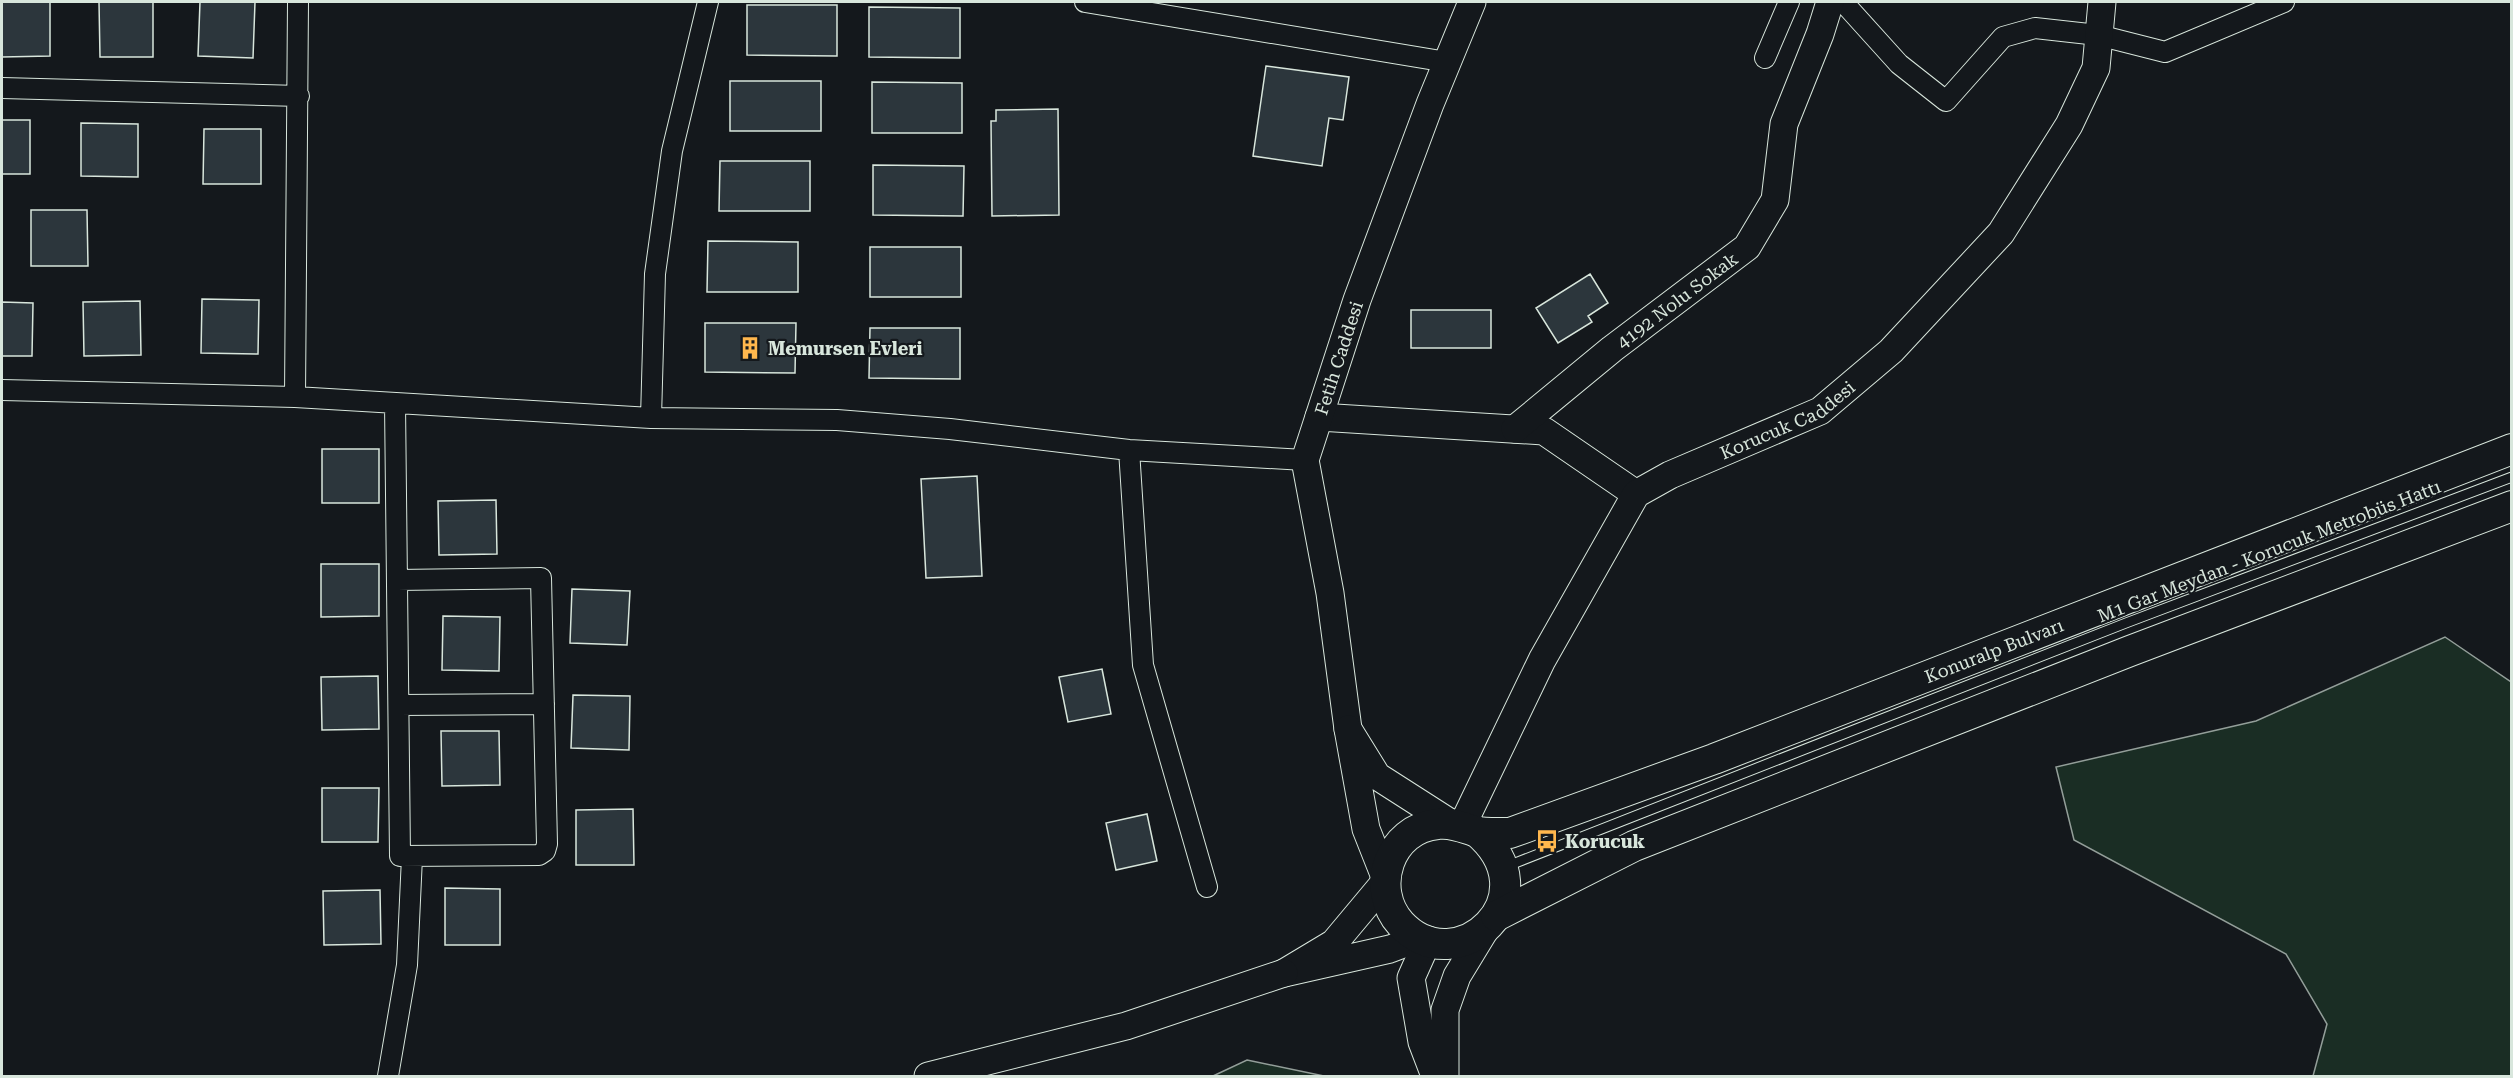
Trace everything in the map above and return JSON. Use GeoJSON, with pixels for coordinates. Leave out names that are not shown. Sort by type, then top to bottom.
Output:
{"type":"FeatureCollection","features":[{"type":"Feature","properties":{"kind":"main road","name":"Konuralp Bulvarı"},"geometry":{"type":"LineString","coordinates":[[1463,827],[1510,833],[1704,763],[2511,449]]}},
{"type":"Feature","properties":{"kind":"main road"},"geometry":{"type":"LineString","coordinates":[[1491,923],[1504,899],[1505,879],[1503,868],[1491,844],[1463,827],[1438,824],[1419,829],[1402,841],[1390,857],[1385,879],[1386,897],[1394,916],[1407,930],[1424,939],[1445,944],[1465,940],[1491,923],[1634,846],[2130,651],[2511,506]]}},
{"type":"Feature","properties":{"kind":"street"},"geometry":{"type":"LineString","coordinates":[[295,397],[298,2]]}},
{"type":"Feature","properties":{"kind":"street"},"geometry":{"type":"LineString","coordinates":[[651,418],[658,252],[672,150],[708,2]]}},
{"type":"Feature","properties":{"kind":"street"},"geometry":{"type":"LineString","coordinates":[[1085,2],[1447,62]]}},
{"type":"Feature","properties":{"kind":"street","name":"Fetih Caddesi"},"geometry":{"type":"LineString","coordinates":[[1385,879],[1366,829],[1348,729],[1330,593],[1305,460],[1357,300],[1472,2]]}},
{"type":"Feature","properties":{"kind":"street"},"geometry":{"type":"LineString","coordinates":[[1765,58],[1789,2]]}},
{"type":"Feature","properties":{"kind":"street","name":"4192 Nolu Sokak"},"geometry":{"type":"LineString","coordinates":[[1515,429],[1612,349],[1747,247],[1775,200],[1784,124],[1820,34],[1830,2]]}},
{"type":"Feature","properties":{"kind":"street"},"geometry":{"type":"LineString","coordinates":[[1843,2],[1899,64],[1946,101],[2003,37],[2035,28],[2098,35],[2165,52],[2284,2]]}},
{"type":"Feature","properties":{"kind":"street","name":"Korucuk Caddesi"},"geometry":{"type":"LineString","coordinates":[[1636,494],[1670,475],[1820,411],[1891,351],[2001,234],[2069,125],[2096,68],[2102,2]]}},
{"type":"Feature","properties":{"kind":"street"},"geometry":{"type":"LineString","coordinates":[[2,88],[299,96]]}},
{"type":"Feature","properties":{"kind":"street"},"geometry":{"type":"LineString","coordinates":[[2,390],[295,397],[651,418],[837,420],[950,429],[1129,450],[1305,460]]}},
{"type":"Feature","properties":{"kind":"street"},"geometry":{"type":"LineString","coordinates":[[395,403],[400,856],[539,855],[545,851],[542,578],[397,580]]}},
{"type":"Feature","properties":{"kind":"street"},"geometry":{"type":"LineString","coordinates":[[1319,417],[1544,431],[1636,494],[1542,660],[1463,827]]}},
{"type":"Feature","properties":{"kind":"street"},"geometry":{"type":"LineString","coordinates":[[1129,450],[1143,665],[1207,887]]}},
{"type":"Feature","properties":{"kind":"street"},"geometry":{"type":"LineString","coordinates":[[399,705],[544,704]]}},
{"type":"Feature","properties":{"kind":"street","name":"Fetih Caddesi"},"geometry":{"type":"LineString","coordinates":[[1348,729],[1377,776],[1463,827]]}},
{"type":"Feature","properties":{"kind":"street"},"geometry":{"type":"LineString","coordinates":[[388,1077],[407,965],[412,856]]}},
{"type":"Feature","properties":{"kind":"street"},"geometry":{"type":"LineString","coordinates":[[1284,973],[1334,943],[1385,879]]}},
{"type":"Feature","properties":{"kind":"street"},"geometry":{"type":"LineString","coordinates":[[1445,1077],[1445,1010],[1457,976],[1491,923]]}},
{"type":"Feature","properties":{"kind":"street"},"geometry":{"type":"LineString","coordinates":[[928,1077],[1126,1026],[1284,973],[1424,939]]}},
{"type":"Feature","properties":{"kind":"street"},"geometry":{"type":"LineString","coordinates":[[1424,939],[1411,978],[1422,1042],[1435,1077]]}},
{"type":"Feature","properties":{"kind":"lane","name":"M1 Gar Meydan - Korucuk Metrobüs Hattı"},"geometry":{"type":"LineString","coordinates":[[1503,868],[2126,623],[2511,477]]}},
{"type":"Feature","properties":{"kind":"green space"},"geometry":{"type":"Polygon","coordinates":[[[2445,637],[2511,682],[2511,1076],[2313,1076],[2327,1024],[2286,954],[2074,840],[2056,767],[2256,721],[2445,637]]]}},
{"type":"Feature","properties":{"kind":"green space"},"geometry":{"type":"Polygon","coordinates":[[[1247,1060],[1324,1076],[1213,1076],[1247,1060]]]}},
{"type":"Feature","properties":{"kind":"building"},"geometry":{"type":"Polygon","coordinates":[[[2,2],[50,2],[50,56],[2,57],[2,2]]]}},
{"type":"Feature","properties":{"kind":"building"},"geometry":{"type":"Polygon","coordinates":[[[99,2],[153,2],[153,57],[100,57],[99,2]]]}},
{"type":"Feature","properties":{"kind":"building"},"geometry":{"type":"Polygon","coordinates":[[[200,2],[255,2],[253,58],[198,56],[200,2]]]}},
{"type":"Feature","properties":{"kind":"building"},"geometry":{"type":"Polygon","coordinates":[[[747,5],[837,5],[837,56],[747,55],[747,5]]]}},
{"type":"Feature","properties":{"kind":"building"},"geometry":{"type":"Polygon","coordinates":[[[869,7],[960,8],[960,58],[869,57],[869,7]]]}},
{"type":"Feature","properties":{"kind":"building"},"geometry":{"type":"Polygon","coordinates":[[[1266,66],[1349,77],[1343,120],[1329,118],[1322,166],[1253,156],[1266,66]]]}},
{"type":"Feature","properties":{"kind":"building"},"geometry":{"type":"Polygon","coordinates":[[[730,81],[821,81],[821,131],[730,131],[730,81]]]}},
{"type":"Feature","properties":{"kind":"building"},"geometry":{"type":"Polygon","coordinates":[[[872,82],[962,83],[962,133],[872,133],[872,82]]]}},
{"type":"Feature","properties":{"kind":"building"},"geometry":{"type":"Polygon","coordinates":[[[1058,109],[1059,215],[992,216],[991,121],[996,121],[996,110],[1058,109]]]}},
{"type":"Feature","properties":{"kind":"building"},"geometry":{"type":"Polygon","coordinates":[[[2,120],[30,120],[30,174],[2,174],[2,120]]]}},
{"type":"Feature","properties":{"kind":"building"},"geometry":{"type":"Polygon","coordinates":[[[81,123],[138,124],[138,177],[81,176],[81,123]]]}},
{"type":"Feature","properties":{"kind":"building"},"geometry":{"type":"Polygon","coordinates":[[[204,129],[261,129],[261,184],[203,184],[204,129]]]}},
{"type":"Feature","properties":{"kind":"building"},"geometry":{"type":"Polygon","coordinates":[[[720,161],[810,161],[810,211],[719,211],[720,161]]]}},
{"type":"Feature","properties":{"kind":"building"},"geometry":{"type":"Polygon","coordinates":[[[873,165],[964,166],[963,216],[873,215],[873,165]]]}},
{"type":"Feature","properties":{"kind":"building"},"geometry":{"type":"Polygon","coordinates":[[[31,210],[87,210],[88,266],[31,266],[31,210]]]}},
{"type":"Feature","properties":{"kind":"building"},"geometry":{"type":"Polygon","coordinates":[[[708,241],[798,242],[798,292],[707,292],[708,241]]]}},
{"type":"Feature","properties":{"kind":"building"},"geometry":{"type":"Polygon","coordinates":[[[870,247],[961,247],[961,297],[870,297],[870,247]]]}},
{"type":"Feature","properties":{"kind":"building"},"geometry":{"type":"Polygon","coordinates":[[[1590,274],[1608,303],[1588,316],[1592,322],[1558,343],[1536,308],[1590,274]]]}},
{"type":"Feature","properties":{"kind":"building"},"geometry":{"type":"Polygon","coordinates":[[[202,299],[259,300],[258,354],[201,353],[202,299]]]}},
{"type":"Feature","properties":{"kind":"building"},"geometry":{"type":"Polygon","coordinates":[[[140,301],[141,355],[84,356],[83,302],[140,301]]]}},
{"type":"Feature","properties":{"kind":"building"},"geometry":{"type":"Polygon","coordinates":[[[2,302],[33,303],[32,356],[2,356],[2,302]]]}},
{"type":"Feature","properties":{"kind":"building"},"geometry":{"type":"Polygon","coordinates":[[[1411,310],[1491,310],[1491,348],[1411,348],[1411,310]]]}},
{"type":"Feature","properties":{"kind":"building","name":"Memursen Evleri"},"geometry":{"type":"Polygon","coordinates":[[[705,323],[796,323],[795,373],[705,372],[705,323]]]}},
{"type":"Feature","properties":{"kind":"building"},"geometry":{"type":"Polygon","coordinates":[[[870,328],[960,328],[960,379],[869,378],[870,328]]]}},
{"type":"Feature","properties":{"kind":"building"},"geometry":{"type":"Polygon","coordinates":[[[322,449],[379,449],[379,503],[322,503],[322,449]]]}},
{"type":"Feature","properties":{"kind":"building"},"geometry":{"type":"Polygon","coordinates":[[[977,476],[982,576],[926,578],[921,479],[977,476]]]}},
{"type":"Feature","properties":{"kind":"building"},"geometry":{"type":"Polygon","coordinates":[[[496,500],[497,554],[439,555],[438,501],[496,500]]]}},
{"type":"Feature","properties":{"kind":"building"},"geometry":{"type":"Polygon","coordinates":[[[321,564],[379,564],[379,616],[321,617],[321,564]]]}},
{"type":"Feature","properties":{"kind":"building"},"geometry":{"type":"Polygon","coordinates":[[[572,589],[630,591],[627,645],[570,643],[572,589]]]}},
{"type":"Feature","properties":{"kind":"building"},"geometry":{"type":"Polygon","coordinates":[[[443,616],[500,617],[499,671],[442,670],[443,616]]]}},
{"type":"Feature","properties":{"kind":"building"},"geometry":{"type":"Polygon","coordinates":[[[1102,669],[1111,714],[1068,722],[1059,677],[1102,669]]]}},
{"type":"Feature","properties":{"kind":"building"},"geometry":{"type":"Polygon","coordinates":[[[378,676],[379,729],[322,730],[321,677],[378,676]]]}},
{"type":"Feature","properties":{"kind":"building"},"geometry":{"type":"Polygon","coordinates":[[[573,695],[630,696],[629,750],[571,748],[573,695]]]}},
{"type":"Feature","properties":{"kind":"building"},"geometry":{"type":"Polygon","coordinates":[[[441,731],[499,731],[500,785],[442,786],[441,731]]]}},
{"type":"Feature","properties":{"kind":"building"},"geometry":{"type":"Polygon","coordinates":[[[322,788],[379,788],[378,842],[322,842],[322,788]]]}},
{"type":"Feature","properties":{"kind":"building"},"geometry":{"type":"Polygon","coordinates":[[[633,809],[634,865],[576,865],[576,810],[633,809]]]}},
{"type":"Feature","properties":{"kind":"building"},"geometry":{"type":"Polygon","coordinates":[[[1147,814],[1157,861],[1116,870],[1106,823],[1147,814]]]}},
{"type":"Feature","properties":{"kind":"building"},"geometry":{"type":"Polygon","coordinates":[[[445,888],[500,889],[500,945],[445,945],[445,888]]]}},
{"type":"Feature","properties":{"kind":"building"},"geometry":{"type":"Polygon","coordinates":[[[380,890],[381,944],[324,945],[323,891],[380,890]]]}},
{"type":"Feature","properties":{"kind":"place","name":"Memursen Evleri"},"geometry":{"type":"Point","coordinates":[750,348]}},
{"type":"Feature","properties":{"kind":"place","name":"Korucuk"},"geometry":{"type":"Point","coordinates":[1547,841]}}]}
